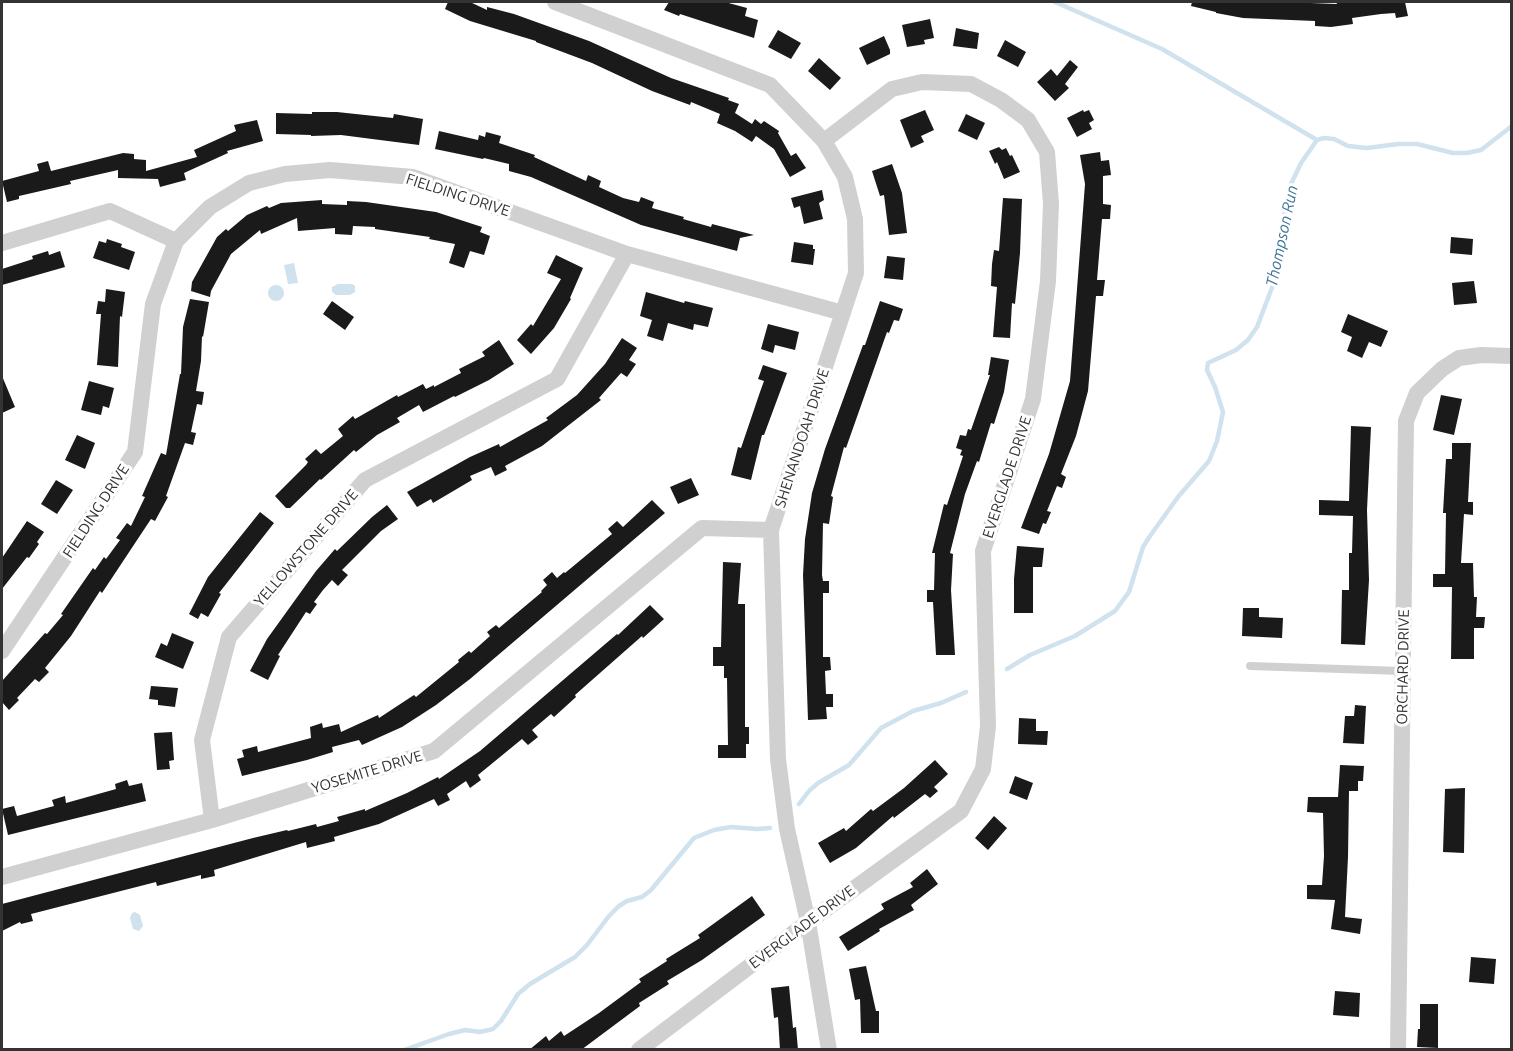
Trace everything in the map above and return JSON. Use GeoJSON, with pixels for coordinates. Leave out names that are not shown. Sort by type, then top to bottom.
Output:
{"type":"FeatureCollection","features":[{"type":"Feature","properties":{"kind":"street","name":"SHENANDOAH DRIVE"},"geometry":{"type":"LineString","coordinates":[[555,2],[770,85],[824,141],[845,177],[855,219],[856,273],[771,530],[778,759],[787,829],[808,922],[829,1050]]}},
{"type":"Feature","properties":{"kind":"street","name":"EVERGLADE DRIVE"},"geometry":{"type":"LineString","coordinates":[[639,1050],[808,922],[961,811],[983,769],[988,726],[983,551],[1032,399],[1048,282],[1051,204],[1047,152],[1028,120],[1001,100],[972,84],[922,82],[892,89],[824,141]]}},
{"type":"Feature","properties":{"kind":"street","name":"FIELDING DRIVE"},"geometry":{"type":"LineString","coordinates":[[2,651],[135,452],[153,304],[176,240],[210,207],[249,183],[285,174],[330,170],[413,177],[627,255],[843,313]]}},
{"type":"Feature","properties":{"kind":"street"},"geometry":{"type":"LineString","coordinates":[[2,243],[110,211],[176,240]]}},
{"type":"Feature","properties":{"kind":"street","name":"YELLOWSTONE DRIVE"},"geometry":{"type":"LineString","coordinates":[[212,820],[202,740],[229,637],[365,480],[557,379],[627,255]]}},
{"type":"Feature","properties":{"kind":"street","name":"ORCHARD DRIVE"},"geometry":{"type":"LineString","coordinates":[[1398,1050],[1406,420],[1417,393],[1442,369],[1459,358],[1481,355],[1512,356]]}},
{"type":"Feature","properties":{"kind":"street","name":"YOSEMITE DRIVE"},"geometry":{"type":"LineString","coordinates":[[2,877],[212,820],[434,751],[702,528],[771,530]]}},
{"type":"Feature","properties":{"kind":"lane"},"geometry":{"type":"LineString","coordinates":[[1250,666],[1402,671]]}},
{"type":"Feature","properties":{"kind":"water"},"geometry":{"type":"Polygon","coordinates":[[[294,263],[298,283],[288,284],[284,265],[294,263]]]}},
{"type":"Feature","properties":{"kind":"water"},"geometry":{"type":"Polygon","coordinates":[[[338,284],[352,284],[355,286],[355,292],[350,295],[336,295],[332,292],[332,287],[338,284]]]}},
{"type":"Feature","properties":{"kind":"water"},"geometry":{"type":"Polygon","coordinates":[[[276,285],[284,293],[276,301],[268,293],[276,285]]]}},
{"type":"Feature","properties":{"kind":"water"},"geometry":{"type":"Polygon","coordinates":[[[135,912],[140,915],[143,926],[139,931],[133,929],[130,918],[135,912]]]}},
{"type":"Feature","properties":{"kind":"building"},"geometry":{"type":"Polygon","coordinates":[[[448,2],[470,2],[487,10],[487,7],[514,14],[589,41],[671,78],[729,98],[728,100],[739,104],[735,113],[752,124],[755,119],[761,124],[764,121],[779,131],[791,156],[796,153],[806,168],[790,177],[774,149],[756,136],[752,142],[717,123],[720,114],[691,102],[690,105],[652,91],[592,63],[536,41],[470,21],[445,9],[448,2]]]}},
{"type":"Feature","properties":{"kind":"building"},"geometry":{"type":"Polygon","coordinates":[[[669,2],[725,2],[747,8],[745,16],[758,20],[754,38],[664,10],[669,2]]]}},
{"type":"Feature","properties":{"kind":"building"},"geometry":{"type":"Polygon","coordinates":[[[1192,2],[1337,4],[1336,2],[1405,2],[1408,16],[1396,18],[1395,13],[1381,14],[1352,18],[1353,24],[1331,27],[1315,26],[1315,21],[1243,18],[1216,13],[1191,6],[1192,2]]]}},
{"type":"Feature","properties":{"kind":"building"},"geometry":{"type":"Polygon","coordinates":[[[930,19],[934,38],[924,40],[925,44],[907,47],[902,25],[930,19]]]}},
{"type":"Feature","properties":{"kind":"building"},"geometry":{"type":"Polygon","coordinates":[[[956,28],[979,33],[977,49],[953,46],[956,28]]]}},
{"type":"Feature","properties":{"kind":"building"},"geometry":{"type":"Polygon","coordinates":[[[778,30],[801,43],[791,59],[768,47],[778,30]]]}},
{"type":"Feature","properties":{"kind":"building"},"geometry":{"type":"Polygon","coordinates":[[[884,36],[890,54],[867,65],[859,48],[884,36]]]}},
{"type":"Feature","properties":{"kind":"building"},"geometry":{"type":"Polygon","coordinates":[[[1005,40],[1026,52],[1018,67],[997,56],[1005,40]]]}},
{"type":"Feature","properties":{"kind":"building"},"geometry":{"type":"Polygon","coordinates":[[[819,58],[841,78],[830,90],[808,71],[819,58]]]}},
{"type":"Feature","properties":{"kind":"building"},"geometry":{"type":"Polygon","coordinates":[[[1070,60],[1078,67],[1065,84],[1069,88],[1055,101],[1037,82],[1051,69],[1057,76],[1070,60]]]}},
{"type":"Feature","properties":{"kind":"building"},"geometry":{"type":"Polygon","coordinates":[[[925,110],[934,130],[921,136],[924,142],[911,148],[900,120],[925,110]]]}},
{"type":"Feature","properties":{"kind":"building"},"geometry":{"type":"Polygon","coordinates":[[[1083,110],[1084,112],[1089,110],[1094,120],[1089,123],[1092,129],[1077,137],[1067,118],[1083,110]]]}},
{"type":"Feature","properties":{"kind":"building"},"geometry":{"type":"Polygon","coordinates":[[[312,112],[337,112],[393,118],[394,114],[423,119],[419,145],[341,135],[276,134],[276,113],[312,114],[312,112]]]}},
{"type":"Feature","properties":{"kind":"building"},"geometry":{"type":"Polygon","coordinates":[[[966,114],[985,123],[977,140],[958,131],[966,114]]]}},
{"type":"Feature","properties":{"kind":"building"},"geometry":{"type":"Polygon","coordinates":[[[257,120],[263,141],[227,151],[228,153],[184,173],[186,180],[160,187],[158,179],[118,178],[118,170],[70,181],[71,184],[19,196],[19,199],[7,202],[2,181],[39,171],[37,164],[48,161],[51,171],[123,153],[134,154],[134,159],[146,160],[146,171],[197,157],[194,150],[236,131],[234,125],[257,120]]]}},
{"type":"Feature","properties":{"kind":"building"},"geometry":{"type":"Polygon","coordinates":[[[439,131],[478,140],[479,135],[485,137],[486,132],[501,136],[499,143],[535,155],[534,157],[586,181],[588,175],[601,181],[599,187],[623,198],[639,202],[641,197],[654,202],[652,208],[684,217],[683,219],[754,235],[740,238],[737,251],[641,225],[531,177],[509,171],[509,164],[435,149],[439,131]]]}},
{"type":"Feature","properties":{"kind":"building"},"geometry":{"type":"Polygon","coordinates":[[[999,147],[1002,150],[1006,148],[1010,156],[1012,155],[1020,172],[1004,179],[997,162],[995,164],[989,151],[999,147]]]}},
{"type":"Feature","properties":{"kind":"building"},"geometry":{"type":"Polygon","coordinates":[[[1100,152],[1101,161],[1109,160],[1111,175],[1103,176],[1103,204],[1111,205],[1110,219],[1102,219],[1097,280],[1105,280],[1103,296],[1096,296],[1088,391],[1076,436],[1061,474],[1066,477],[1062,488],[1057,486],[1047,511],[1051,512],[1039,534],[1021,528],[1049,454],[1070,381],[1085,184],[1080,155],[1100,152]]]}},
{"type":"Feature","properties":{"kind":"building"},"geometry":{"type":"Polygon","coordinates":[[[892,164],[902,193],[907,233],[889,235],[884,195],[880,196],[872,171],[892,164]]]}},
{"type":"Feature","properties":{"kind":"building"},"geometry":{"type":"Polygon","coordinates":[[[822,190],[824,200],[819,203],[823,219],[804,224],[800,206],[794,208],[791,198],[822,190]]]}},
{"type":"Feature","properties":{"kind":"building"},"geometry":{"type":"Polygon","coordinates":[[[1003,198],[1022,199],[1020,253],[1015,304],[1012,303],[1010,338],[993,337],[997,287],[991,286],[992,264],[994,250],[999,251],[1003,198]]]}},
{"type":"Feature","properties":{"kind":"building"},"geometry":{"type":"Polygon","coordinates":[[[322,200],[322,204],[347,205],[347,201],[366,202],[436,212],[482,227],[480,232],[490,236],[484,255],[470,251],[464,268],[449,263],[455,244],[429,239],[430,237],[375,229],[375,227],[353,226],[352,235],[335,234],[335,228],[298,231],[297,218],[261,234],[260,230],[231,254],[210,297],[191,291],[192,282],[217,237],[226,229],[228,231],[247,215],[267,206],[269,208],[281,203],[322,200]]]}},
{"type":"Feature","properties":{"kind":"building"},"geometry":{"type":"Polygon","coordinates":[[[1451,237],[1473,239],[1472,255],[1450,253],[1451,237]]]}},
{"type":"Feature","properties":{"kind":"building"},"geometry":{"type":"Polygon","coordinates":[[[107,239],[135,252],[129,270],[93,258],[99,241],[106,243],[107,239]]]}},
{"type":"Feature","properties":{"kind":"building"},"geometry":{"type":"Polygon","coordinates":[[[794,242],[813,245],[815,249],[813,265],[791,262],[794,242]]]}},
{"type":"Feature","properties":{"kind":"building"},"geometry":{"type":"Polygon","coordinates":[[[48,251],[49,255],[60,251],[65,267],[2,285],[2,269],[33,259],[32,256],[48,251]]]}},
{"type":"Feature","properties":{"kind":"building"},"geometry":{"type":"Polygon","coordinates":[[[556,255],[583,268],[571,299],[554,328],[531,354],[517,340],[531,324],[533,326],[561,279],[547,273],[556,255]]]}},
{"type":"Feature","properties":{"kind":"building"},"geometry":{"type":"Polygon","coordinates":[[[887,256],[905,258],[903,280],[884,278],[887,256]]]}},
{"type":"Feature","properties":{"kind":"building"},"geometry":{"type":"Polygon","coordinates":[[[1474,281],[1477,303],[1454,305],[1452,283],[1474,281]]]}},
{"type":"Feature","properties":{"kind":"building"},"geometry":{"type":"Polygon","coordinates":[[[106,289],[125,292],[122,317],[120,316],[118,367],[97,365],[101,314],[96,314],[98,301],[105,302],[106,289]]]}},
{"type":"Feature","properties":{"kind":"building"},"geometry":{"type":"Polygon","coordinates":[[[646,292],[684,303],[685,301],[713,308],[708,327],[694,324],[693,330],[668,323],[663,341],[647,336],[652,320],[640,316],[646,292]]]}},
{"type":"Feature","properties":{"kind":"building"},"geometry":{"type":"Polygon","coordinates":[[[190,299],[209,302],[202,336],[196,391],[204,392],[202,405],[197,404],[191,432],[196,433],[193,445],[185,443],[166,496],[168,497],[155,521],[151,519],[102,593],[100,591],[71,636],[45,668],[49,672],[39,682],[35,679],[9,710],[2,702],[2,681],[63,615],[61,614],[93,568],[95,570],[104,557],[106,559],[120,540],[116,538],[127,523],[131,526],[145,497],[142,496],[161,453],[166,455],[181,374],[183,327],[190,299]]]}},
{"type":"Feature","properties":{"kind":"building"},"geometry":{"type":"Polygon","coordinates":[[[332,301],[354,317],[345,330],[323,314],[332,301]]]}},
{"type":"Feature","properties":{"kind":"building"},"geometry":{"type":"Polygon","coordinates":[[[880,301],[903,309],[899,321],[894,320],[889,333],[887,332],[846,448],[844,447],[831,496],[833,497],[829,524],[823,523],[822,575],[823,581],[829,581],[829,593],[823,593],[823,657],[830,657],[831,670],[825,671],[826,694],[833,694],[833,707],[826,707],[827,719],[808,720],[803,575],[805,539],[812,493],[825,449],[880,301]]]}},
{"type":"Feature","properties":{"kind":"building"},"geometry":{"type":"Polygon","coordinates":[[[1348,314],[1388,331],[1381,347],[1369,342],[1362,358],[1347,351],[1352,337],[1341,332],[1348,314]]]}},
{"type":"Feature","properties":{"kind":"building"},"geometry":{"type":"Polygon","coordinates":[[[768,324],[799,332],[795,350],[775,345],[773,353],[761,349],[768,324]]]}},
{"type":"Feature","properties":{"kind":"building"},"geometry":{"type":"Polygon","coordinates":[[[622,338],[637,348],[629,360],[636,364],[627,377],[621,373],[599,398],[601,400],[542,446],[505,466],[507,470],[495,476],[491,467],[470,476],[472,480],[433,503],[431,499],[417,507],[407,492],[470,457],[499,444],[500,447],[548,420],[546,418],[577,395],[605,364],[622,338]]]}},
{"type":"Feature","properties":{"kind":"building"},"geometry":{"type":"Polygon","coordinates":[[[499,340],[514,364],[489,380],[423,412],[419,405],[397,418],[400,422],[377,435],[356,452],[354,450],[290,508],[286,508],[275,496],[306,465],[308,462],[305,459],[316,449],[321,454],[343,436],[338,429],[353,416],[355,419],[397,395],[398,397],[423,384],[426,389],[434,385],[434,387],[461,373],[459,369],[485,356],[482,352],[499,340]]]}},
{"type":"Feature","properties":{"kind":"building"},"geometry":{"type":"Polygon","coordinates":[[[991,357],[1009,360],[1004,392],[994,424],[991,423],[979,462],[977,461],[965,494],[950,553],[953,554],[951,590],[955,655],[936,655],[933,602],[927,602],[927,590],[934,590],[935,553],[932,553],[944,504],[947,505],[963,456],[960,455],[962,450],[956,448],[960,435],[966,436],[968,429],[971,430],[990,375],[988,375],[991,357]]]}},
{"type":"Feature","properties":{"kind":"building"},"geometry":{"type":"Polygon","coordinates":[[[763,365],[787,373],[764,435],[762,435],[751,480],[731,475],[738,447],[741,448],[764,381],[758,379],[763,365]]]}},
{"type":"Feature","properties":{"kind":"building"},"geometry":{"type":"Polygon","coordinates":[[[2,376],[15,407],[2,413],[2,376]]]}},
{"type":"Feature","properties":{"kind":"building"},"geometry":{"type":"Polygon","coordinates":[[[89,381],[114,388],[109,408],[103,406],[101,415],[81,410],[89,381]]]}},
{"type":"Feature","properties":{"kind":"building"},"geometry":{"type":"Polygon","coordinates":[[[1441,395],[1462,399],[1454,435],[1433,430],[1441,395]]]}},
{"type":"Feature","properties":{"kind":"building"},"geometry":{"type":"Polygon","coordinates":[[[1351,426],[1371,427],[1367,510],[1369,580],[1365,645],[1341,644],[1342,590],[1349,590],[1349,553],[1352,553],[1353,516],[1319,515],[1319,500],[1349,501],[1351,426]]]}},
{"type":"Feature","properties":{"kind":"building"},"geometry":{"type":"Polygon","coordinates":[[[77,435],[95,443],[85,469],[65,460],[77,435]]]}},
{"type":"Feature","properties":{"kind":"building"},"geometry":{"type":"Polygon","coordinates":[[[1452,443],[1471,443],[1468,502],[1473,502],[1473,515],[1464,514],[1461,563],[1473,563],[1474,597],[1477,597],[1476,617],[1485,617],[1484,628],[1474,628],[1474,659],[1451,659],[1452,587],[1433,587],[1433,574],[1445,574],[1446,513],[1443,513],[1446,459],[1452,459],[1452,443]]]}},
{"type":"Feature","properties":{"kind":"building"},"geometry":{"type":"Polygon","coordinates":[[[691,478],[699,495],[678,504],[670,487],[691,478]]]}},
{"type":"Feature","properties":{"kind":"building"},"geometry":{"type":"Polygon","coordinates":[[[56,480],[73,490],[57,514],[41,504],[56,480]]]}},
{"type":"Feature","properties":{"kind":"building"},"geometry":{"type":"Polygon","coordinates":[[[652,500],[665,513],[470,679],[436,705],[402,727],[362,745],[359,740],[332,747],[333,752],[307,760],[242,776],[237,759],[244,757],[242,750],[257,746],[258,752],[311,738],[310,727],[322,723],[323,728],[339,724],[341,732],[378,715],[379,718],[414,695],[416,697],[459,662],[458,660],[469,651],[471,653],[490,636],[487,632],[496,625],[499,628],[542,592],[547,585],[543,580],[552,572],[557,578],[565,573],[612,534],[608,529],[617,521],[623,527],[652,500]]]}},
{"type":"Feature","properties":{"kind":"building"},"geometry":{"type":"Polygon","coordinates":[[[387,505],[398,519],[381,531],[342,570],[348,575],[338,586],[332,580],[323,590],[314,602],[317,604],[310,614],[306,612],[278,655],[280,656],[268,680],[250,671],[267,639],[316,571],[335,549],[337,551],[387,505]]]}},
{"type":"Feature","properties":{"kind":"building"},"geometry":{"type":"Polygon","coordinates":[[[260,512],[274,523],[219,593],[221,594],[208,617],[201,613],[198,619],[189,614],[208,577],[260,512]]]}},
{"type":"Feature","properties":{"kind":"building"},"geometry":{"type":"Polygon","coordinates":[[[27,521],[44,532],[29,558],[27,557],[2,589],[2,558],[27,521]]]}},
{"type":"Feature","properties":{"kind":"building"},"geometry":{"type":"Polygon","coordinates":[[[1017,546],[1044,548],[1042,567],[1033,567],[1033,613],[1014,613],[1017,546]]]}},
{"type":"Feature","properties":{"kind":"building"},"geometry":{"type":"Polygon","coordinates":[[[723,562],[741,563],[738,604],[745,604],[745,727],[749,727],[746,758],[718,758],[718,745],[728,745],[727,678],[724,678],[724,666],[713,666],[713,647],[721,647],[723,562]]]}},
{"type":"Feature","properties":{"kind":"building"},"geometry":{"type":"Polygon","coordinates":[[[650,605],[664,619],[575,695],[576,697],[554,717],[551,714],[532,730],[538,737],[528,745],[522,739],[478,775],[481,780],[470,788],[466,781],[447,794],[450,800],[438,806],[434,799],[379,824],[334,837],[335,841],[307,848],[306,842],[214,870],[215,876],[201,879],[201,875],[157,886],[156,882],[31,914],[33,921],[21,924],[20,922],[2,931],[2,904],[253,838],[339,821],[337,817],[365,809],[365,811],[438,777],[439,779],[480,751],[618,635],[650,605]]]}},
{"type":"Feature","properties":{"kind":"building"},"geometry":{"type":"Polygon","coordinates":[[[1243,608],[1259,608],[1259,617],[1283,618],[1282,638],[1242,636],[1243,608]]]}},
{"type":"Feature","properties":{"kind":"building"},"geometry":{"type":"Polygon","coordinates":[[[172,633],[194,642],[183,669],[155,657],[161,643],[167,646],[172,633]]]}},
{"type":"Feature","properties":{"kind":"building"},"geometry":{"type":"Polygon","coordinates":[[[151,686],[178,688],[175,707],[158,705],[158,700],[149,699],[151,686]]]}},
{"type":"Feature","properties":{"kind":"building"},"geometry":{"type":"Polygon","coordinates":[[[1355,705],[1366,706],[1364,744],[1343,743],[1345,716],[1354,716],[1355,705]]]}},
{"type":"Feature","properties":{"kind":"building"},"geometry":{"type":"Polygon","coordinates":[[[1019,718],[1036,719],[1036,731],[1048,731],[1047,745],[1018,744],[1019,718]]]}},
{"type":"Feature","properties":{"kind":"building"},"geometry":{"type":"Polygon","coordinates":[[[172,732],[174,760],[169,761],[170,769],[157,770],[154,733],[172,732]]]}},
{"type":"Feature","properties":{"kind":"building"},"geometry":{"type":"Polygon","coordinates":[[[935,760],[948,774],[934,787],[938,791],[930,798],[925,794],[894,818],[893,816],[856,848],[830,863],[818,843],[844,828],[846,831],[871,809],[873,811],[904,788],[935,760]]]}},
{"type":"Feature","properties":{"kind":"building"},"geometry":{"type":"Polygon","coordinates":[[[1340,765],[1364,766],[1363,781],[1358,781],[1358,791],[1349,791],[1345,917],[1362,919],[1360,934],[1331,929],[1335,900],[1307,899],[1307,885],[1322,885],[1324,856],[1323,813],[1307,812],[1308,797],[1338,797],[1340,765]]]}},
{"type":"Feature","properties":{"kind":"building"},"geometry":{"type":"Polygon","coordinates":[[[1015,776],[1033,783],[1027,800],[1009,793],[1015,776]]]}},
{"type":"Feature","properties":{"kind":"building"},"geometry":{"type":"Polygon","coordinates":[[[127,780],[129,786],[142,783],[146,801],[8,835],[2,809],[14,806],[17,816],[54,806],[52,800],[65,796],[66,803],[116,789],[115,784],[127,780]]]}},
{"type":"Feature","properties":{"kind":"building"},"geometry":{"type":"Polygon","coordinates":[[[1465,788],[1464,853],[1443,852],[1445,789],[1465,788]]]}},
{"type":"Feature","properties":{"kind":"building"},"geometry":{"type":"Polygon","coordinates":[[[994,816],[1007,828],[988,850],[975,838],[994,816]]]}},
{"type":"Feature","properties":{"kind":"building"},"geometry":{"type":"Polygon","coordinates":[[[927,869],[938,884],[911,905],[914,910],[879,929],[880,931],[848,951],[839,937],[884,909],[881,904],[913,887],[910,883],[927,869]]]}},
{"type":"Feature","properties":{"kind":"building"},"geometry":{"type":"Polygon","coordinates":[[[752,896],[765,915],[702,960],[667,981],[669,984],[639,1003],[640,1006],[581,1050],[529,1050],[546,1036],[549,1041],[561,1031],[564,1036],[599,1013],[641,982],[639,979],[700,938],[698,935],[752,896]]]}},
{"type":"Feature","properties":{"kind":"building"},"geometry":{"type":"Polygon","coordinates":[[[1471,957],[1496,959],[1494,984],[1469,982],[1471,957]]]}},
{"type":"Feature","properties":{"kind":"building"},"geometry":{"type":"Polygon","coordinates":[[[866,966],[876,1011],[879,1011],[879,1033],[861,1033],[860,999],[855,1000],[849,969],[866,966]]]}},
{"type":"Feature","properties":{"kind":"building"},"geometry":{"type":"Polygon","coordinates":[[[789,986],[793,1028],[796,1027],[798,1050],[780,1050],[778,1017],[774,1018],[771,988],[789,986]]]}},
{"type":"Feature","properties":{"kind":"building"},"geometry":{"type":"Polygon","coordinates":[[[1335,991],[1360,993],[1359,1017],[1333,1015],[1335,991]]]}},
{"type":"Feature","properties":{"kind":"building"},"geometry":{"type":"Polygon","coordinates":[[[1420,1004],[1438,1004],[1438,1048],[1417,1047],[1420,1004]]]}},
{"type":"Feature","properties":{"kind":"waterway"},"geometry":{"type":"LineString","coordinates":[[1055,2],[1162,49],[1317,140]]}},
{"type":"Feature","properties":{"kind":"waterway","name":"Thompson Run"},"geometry":{"type":"LineString","coordinates":[[1007,669],[1030,655],[1075,636],[1115,611],[1129,592],[1143,547],[1178,497],[1209,461],[1217,441],[1223,412],[1207,370],[1208,363],[1236,350],[1248,340],[1257,327],[1273,285],[1291,184],[1301,163],[1317,140],[1334,139],[1348,146],[1367,148],[1417,144],[1453,153],[1467,153],[1481,150],[1512,126]]}},
{"type":"Feature","properties":{"kind":"waterway","name":"Thompson Run"},"geometry":{"type":"LineString","coordinates":[[799,804],[818,783],[849,765],[881,728],[913,711],[941,703],[966,692]]}},
{"type":"Feature","properties":{"kind":"waterway","name":"Thompson Run"},"geometry":{"type":"LineString","coordinates":[[404,1050],[465,1030],[480,1032],[493,1029],[501,1021],[518,994],[530,984],[575,957],[619,906],[642,897],[651,890],[694,838],[714,830],[731,827],[770,828]]}}]}
